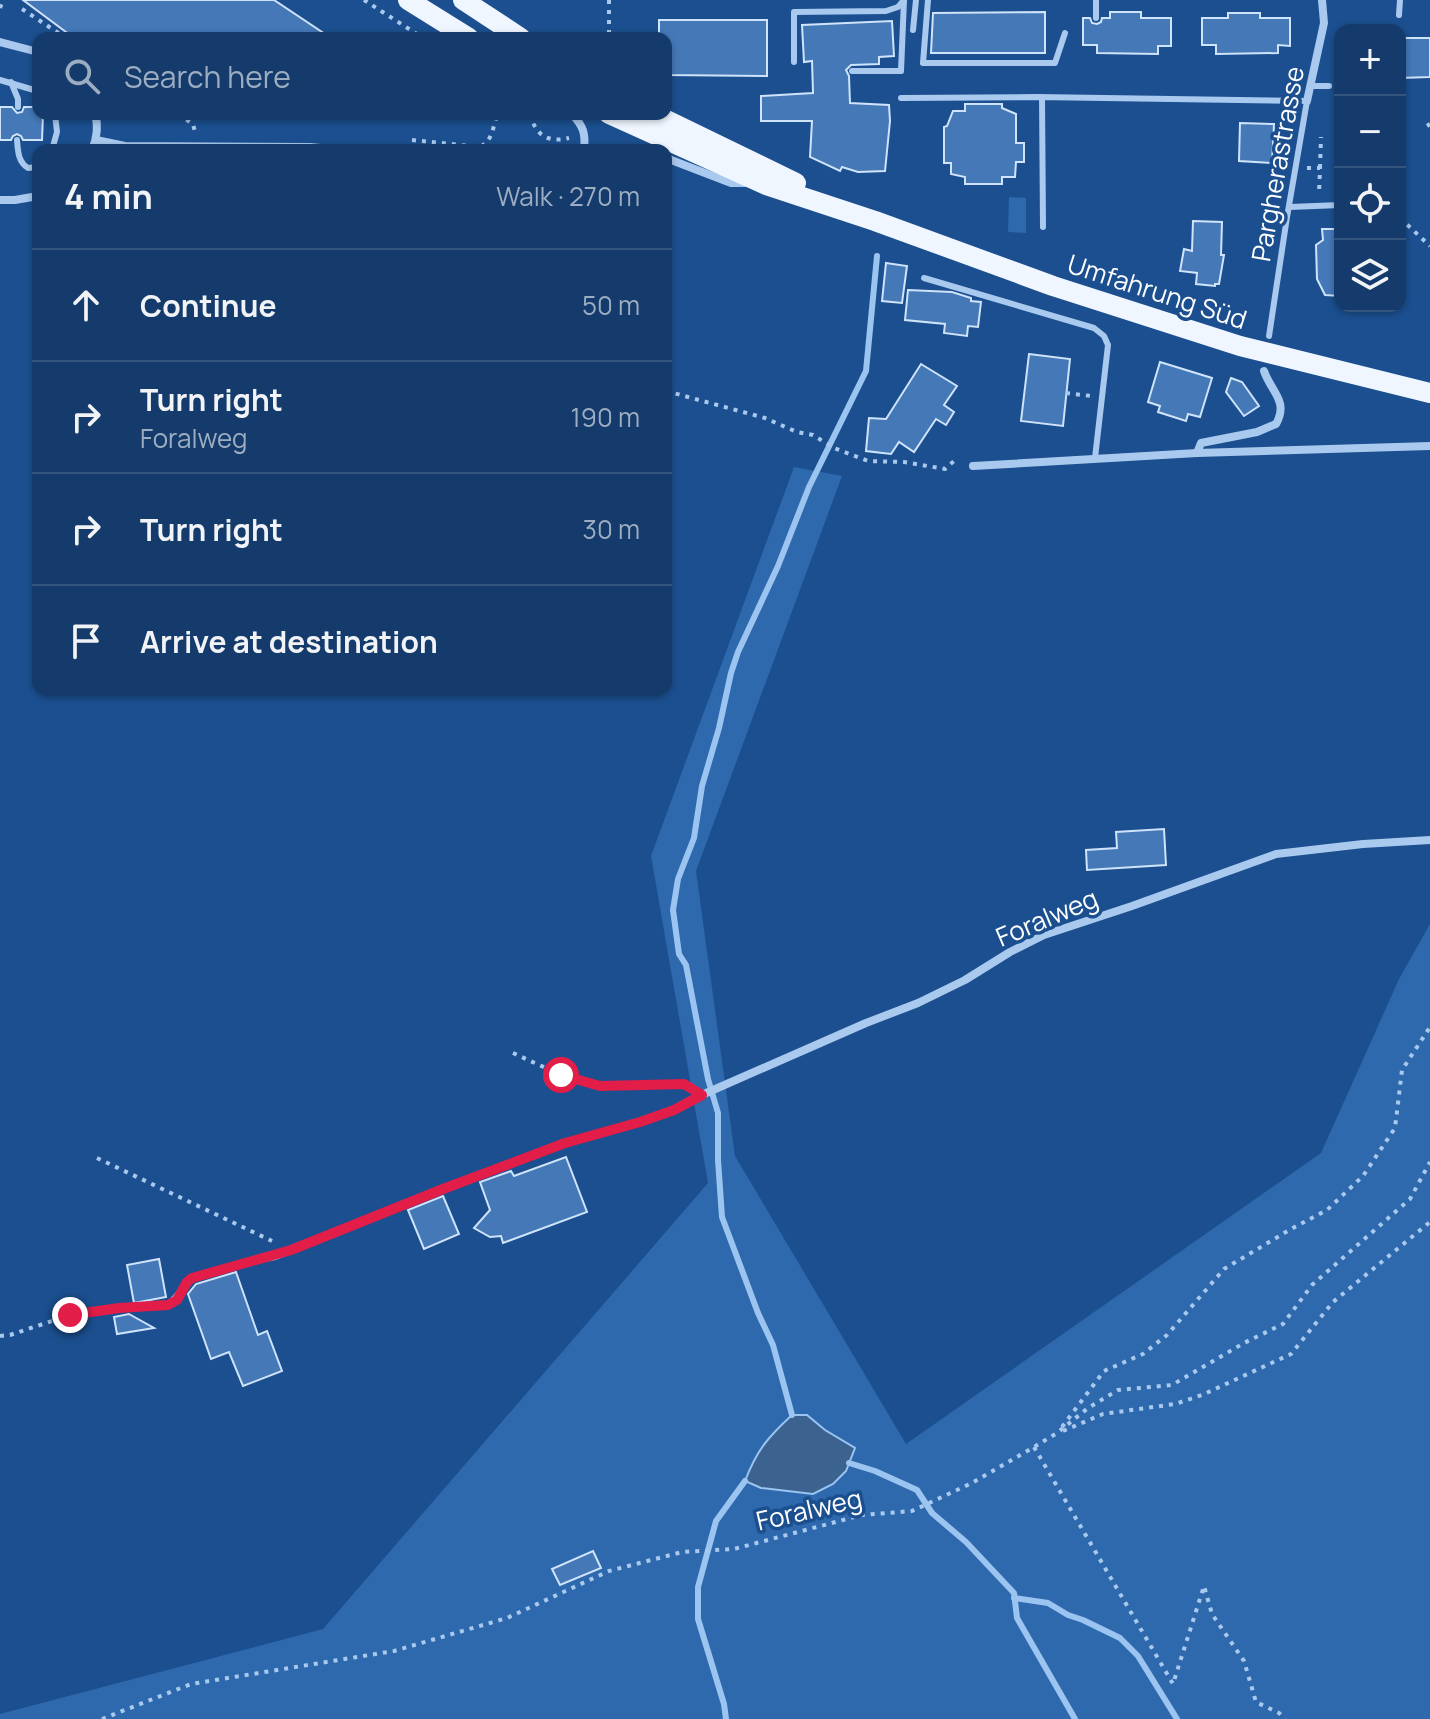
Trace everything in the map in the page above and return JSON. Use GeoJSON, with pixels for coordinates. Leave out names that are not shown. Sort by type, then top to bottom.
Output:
{"type":"FeatureCollection","features":[{"type":"Feature","properties":{"kind":"main road"},"geometry":{"type":"LineString","coordinates":[[408,0],[459,32]]}},
{"type":"Feature","properties":{"kind":"main road"},"geometry":{"type":"LineString","coordinates":[[463,0],[512,32]]}},
{"type":"Feature","properties":{"kind":"main road","name":"Umfahrung Süd"},"geometry":{"type":"LineString","coordinates":[[622,120],[766,185],[1015,273],[1165,323],[1296,361],[1430,393]]}},
{"type":"Feature","properties":{"kind":"main road","name":"Umfahrung Süd"},"geometry":{"type":"LineString","coordinates":[[666,120],[875,221]]}},
{"type":"Feature","properties":{"kind":"street","name":"Pargherastrasse"},"geometry":{"type":"LineString","coordinates":[[1307,101],[1324,23],[1322,0]]}},
{"type":"Feature","properties":{"kind":"street"},"geometry":{"type":"LineString","coordinates":[[0,42],[32,50]]}},
{"type":"Feature","properties":{"kind":"street"},"geometry":{"type":"LineString","coordinates":[[94,144],[97,120]]}},
{"type":"Feature","properties":{"kind":"street"},"geometry":{"type":"LineString","coordinates":[[577,120],[582,125],[584,144]]}},
{"type":"Feature","properties":{"kind":"street"},"geometry":{"type":"LineString","coordinates":[[96,140],[115,144]]}},
{"type":"Feature","properties":{"kind":"street"},"geometry":{"type":"LineString","coordinates":[[672,160],[731,183],[766,185]]}},
{"type":"Feature","properties":{"kind":"street"},"geometry":{"type":"LineString","coordinates":[[0,200],[32,197]]}},
{"type":"Feature","properties":{"kind":"street"},"geometry":{"type":"LineString","coordinates":[[1197,453],[1201,443],[1257,432],[1276,424],[1282,409],[1281,402],[1264,371]]}},
{"type":"Feature","properties":{"kind":"street"},"geometry":{"type":"LineString","coordinates":[[973,466],[1197,453],[1430,446]]}},
{"type":"Feature","properties":{"kind":"street","name":"Foralweg"},"geometry":{"type":"LineString","coordinates":[[168,1305],[177,1300],[192,1278],[291,1250],[565,1143],[674,1110],[866,1023],[918,1003],[1044,935],[1276,854],[1430,840]]}},
{"type":"Feature","properties":{"kind":"lane"},"geometry":{"type":"LineString","coordinates":[[794,62],[794,12],[886,11],[898,7],[904,0]]}},
{"type":"Feature","properties":{"kind":"lane"},"geometry":{"type":"LineString","coordinates":[[852,71],[901,71],[904,0]]}},
{"type":"Feature","properties":{"kind":"lane"},"geometry":{"type":"LineString","coordinates":[[913,30],[916,0]]}},
{"type":"Feature","properties":{"kind":"lane"},"geometry":{"type":"LineString","coordinates":[[928,0],[923,63],[1055,63],[1065,33]]}},
{"type":"Feature","properties":{"kind":"lane"},"geometry":{"type":"LineString","coordinates":[[1096,0],[1096,18]]}},
{"type":"Feature","properties":{"kind":"lane"},"geometry":{"type":"LineString","coordinates":[[1399,15],[1400,0]]}},
{"type":"Feature","properties":{"kind":"lane"},"geometry":{"type":"LineString","coordinates":[[0,80],[32,89]]}},
{"type":"Feature","properties":{"kind":"lane"},"geometry":{"type":"LineString","coordinates":[[11,82],[18,107]]}},
{"type":"Feature","properties":{"kind":"lane"},"geometry":{"type":"LineString","coordinates":[[1312,86],[1329,86]]}},
{"type":"Feature","properties":{"kind":"lane"},"geometry":{"type":"LineString","coordinates":[[1042,97],[1043,227]]}},
{"type":"Feature","properties":{"kind":"lane"},"geometry":{"type":"LineString","coordinates":[[901,98],[1307,101]]}},
{"type":"Feature","properties":{"kind":"lane","name":"Pargherastrasse"},"geometry":{"type":"LineString","coordinates":[[1269,336],[1307,101]]}},
{"type":"Feature","properties":{"kind":"lane"},"geometry":{"type":"LineString","coordinates":[[54,144],[56,120]]}},
{"type":"Feature","properties":{"kind":"lane"},"geometry":{"type":"LineString","coordinates":[[17,140],[23,165],[32,168]]}},
{"type":"Feature","properties":{"kind":"lane"},"geometry":{"type":"LineString","coordinates":[[1290,207],[1334,205]]}},
{"type":"Feature","properties":{"kind":"lane"},"geometry":{"type":"LineString","coordinates":[[924,278],[1094,328],[1104,336],[1108,345],[1095,458]]}},
{"type":"Feature","properties":{"kind":"path"},"geometry":{"type":"LineString","coordinates":[[0,8],[3,0]]}},
{"type":"Feature","properties":{"kind":"path"},"geometry":{"type":"LineString","coordinates":[[364,0],[414,32]]}},
{"type":"Feature","properties":{"kind":"path"},"geometry":{"type":"LineString","coordinates":[[609,0],[609,32]]}},
{"type":"Feature","properties":{"kind":"path"},"geometry":{"type":"LineString","coordinates":[[22,9],[57,32]]}},
{"type":"Feature","properties":{"kind":"path"},"geometry":{"type":"LineString","coordinates":[[187,120],[193,124],[195,134]]}},
{"type":"Feature","properties":{"kind":"path"},"geometry":{"type":"LineString","coordinates":[[486,144],[496,120]]}},
{"type":"Feature","properties":{"kind":"path"},"geometry":{"type":"LineString","coordinates":[[532,120],[548,140],[569,138]]}},
{"type":"Feature","properties":{"kind":"path"},"geometry":{"type":"LineString","coordinates":[[1320,173],[1321,137]]}},
{"type":"Feature","properties":{"kind":"path"},"geometry":{"type":"LineString","coordinates":[[412,140],[438,144]]}},
{"type":"Feature","properties":{"kind":"path"},"geometry":{"type":"LineString","coordinates":[[1406,224],[1430,246]]}},
{"type":"Feature","properties":{"kind":"path"},"geometry":{"type":"LineString","coordinates":[[672,393],[765,418],[868,461],[904,462],[945,469],[954,461]]}},
{"type":"Feature","properties":{"kind":"path"},"geometry":{"type":"LineString","coordinates":[[1066,393],[1102,397]]}},
{"type":"Feature","properties":{"kind":"path"},"geometry":{"type":"LineString","coordinates":[[1057,1433],[1104,1371],[1143,1354],[1167,1335],[1224,1269],[1327,1210],[1363,1176],[1395,1128],[1402,1070],[1430,1027]]}},
{"type":"Feature","properties":{"kind":"path"},"geometry":{"type":"LineString","coordinates":[[513,1053],[561,1075],[600,1086],[684,1084],[703,1095]]}},
{"type":"Feature","properties":{"kind":"path"},"geometry":{"type":"LineString","coordinates":[[97,1158],[291,1250]]}},
{"type":"Feature","properties":{"kind":"path","name":"Foralweg"},"geometry":{"type":"LineString","coordinates":[[102,1719],[191,1684],[408,1647],[507,1618],[609,1571],[682,1552],[734,1549],[862,1515],[913,1511],[972,1483],[1034,1447],[1118,1390],[1172,1385],[1283,1324],[1312,1285],[1410,1199],[1430,1162]]}},
{"type":"Feature","properties":{"kind":"path"},"geometry":{"type":"LineString","coordinates":[[1057,1433],[1103,1414],[1175,1404],[1202,1395],[1291,1354],[1333,1302],[1430,1222]]}},
{"type":"Feature","properties":{"kind":"path"},"geometry":{"type":"LineString","coordinates":[[0,1336],[70,1315],[168,1305]]}},
{"type":"Feature","properties":{"kind":"path"},"geometry":{"type":"LineString","coordinates":[[1034,1447],[1173,1684],[1204,1586],[1212,1614],[1244,1661],[1256,1702],[1285,1719]]}},
{"type":"Feature","properties":{"kind":"shaded area"},"geometry":{"type":"Polygon","coordinates":[[[1009,197],[1026,198],[1026,233],[1008,232],[1009,197]]]}},
{"type":"Feature","properties":{"kind":"shaded area"},"geometry":{"type":"Polygon","coordinates":[[[794,467],[842,476],[696,871],[735,1156],[906,1444],[1321,1153],[1399,979],[1430,924],[1430,1719],[0,1719],[0,1714],[323,1629],[708,1183],[651,856],[794,467]]]}},
{"type":"Feature","properties":{"kind":"shaded area"},"geometry":{"type":"Polygon","coordinates":[[[792,1415],[807,1415],[855,1448],[846,1471],[833,1484],[813,1494],[761,1488],[745,1481],[764,1445],[792,1415]]]}},
{"type":"Feature","properties":{"kind":"building"},"geometry":{"type":"Polygon","coordinates":[[[23,0],[274,0],[322,32],[66,32],[23,0]]]}},
{"type":"Feature","properties":{"kind":"building"},"geometry":{"type":"Polygon","coordinates":[[[1045,12],[1045,53],[931,53],[933,13],[1045,12]]]}},
{"type":"Feature","properties":{"kind":"building"},"geometry":{"type":"Polygon","coordinates":[[[1110,12],[1141,12],[1141,18],[1171,18],[1171,46],[1158,46],[1158,54],[1097,53],[1097,45],[1083,45],[1083,18],[1090,18],[1092,23],[1097,24],[1102,18],[1110,18],[1110,12]]]}},
{"type":"Feature","properties":{"kind":"building"},"geometry":{"type":"Polygon","coordinates":[[[1228,13],[1260,13],[1260,18],[1290,18],[1290,46],[1278,45],[1278,53],[1216,54],[1216,45],[1202,45],[1202,18],[1228,18],[1228,13]]]}},
{"type":"Feature","properties":{"kind":"building"},"geometry":{"type":"Polygon","coordinates":[[[659,20],[767,20],[767,76],[672,75],[672,32],[659,32],[659,20]]]}},
{"type":"Feature","properties":{"kind":"building"},"geometry":{"type":"Polygon","coordinates":[[[892,21],[894,56],[879,57],[879,64],[851,65],[846,70],[850,103],[889,105],[885,171],[858,172],[842,167],[840,171],[810,157],[812,121],[761,121],[761,96],[813,93],[812,61],[804,62],[802,25],[892,21]]]}},
{"type":"Feature","properties":{"kind":"building"},"geometry":{"type":"Polygon","coordinates":[[[1406,38],[1430,38],[1430,77],[1406,78],[1406,38]]]}},
{"type":"Feature","properties":{"kind":"building"},"geometry":{"type":"Polygon","coordinates":[[[965,104],[1002,104],[1002,108],[1016,114],[1016,143],[1024,143],[1024,162],[1016,162],[1015,177],[1002,177],[1002,184],[965,184],[965,177],[951,174],[951,163],[944,163],[944,127],[953,111],[965,111],[965,104]]]}},
{"type":"Feature","properties":{"kind":"building"},"geometry":{"type":"Polygon","coordinates":[[[0,107],[12,107],[17,113],[22,112],[24,107],[32,107],[32,120],[43,120],[42,140],[23,140],[17,134],[11,140],[0,140],[0,107]]]}},
{"type":"Feature","properties":{"kind":"building"},"geometry":{"type":"Polygon","coordinates":[[[1240,123],[1274,124],[1272,163],[1239,161],[1240,123]]]}},
{"type":"Feature","properties":{"kind":"building"},"geometry":{"type":"Polygon","coordinates":[[[1193,221],[1222,222],[1221,255],[1224,255],[1219,284],[1215,286],[1196,284],[1197,273],[1180,271],[1184,249],[1192,251],[1193,221]]]}},
{"type":"Feature","properties":{"kind":"building"},"geometry":{"type":"Polygon","coordinates":[[[1322,229],[1334,229],[1334,296],[1325,295],[1317,279],[1316,245],[1323,240],[1322,229]]]}},
{"type":"Feature","properties":{"kind":"building"},"geometry":{"type":"Polygon","coordinates":[[[886,263],[907,266],[902,303],[882,301],[886,263]]]}},
{"type":"Feature","properties":{"kind":"building"},"geometry":{"type":"Polygon","coordinates":[[[908,290],[952,292],[981,302],[978,327],[968,326],[967,336],[944,333],[945,324],[905,320],[908,290]]]}},
{"type":"Feature","properties":{"kind":"building"},"geometry":{"type":"Polygon","coordinates":[[[1029,354],[1070,359],[1063,426],[1021,421],[1029,354]]]}},
{"type":"Feature","properties":{"kind":"building"},"geometry":{"type":"Polygon","coordinates":[[[1160,362],[1212,378],[1200,417],[1188,414],[1186,421],[1158,412],[1160,406],[1148,402],[1160,362]]]}},
{"type":"Feature","properties":{"kind":"building"},"geometry":{"type":"Polygon","coordinates":[[[921,364],[957,386],[944,405],[954,412],[946,425],[936,419],[914,452],[899,442],[891,454],[866,451],[869,418],[886,419],[921,364]]]}},
{"type":"Feature","properties":{"kind":"building"},"geometry":{"type":"Polygon","coordinates":[[[1231,378],[1242,382],[1259,406],[1244,416],[1226,392],[1231,378]]]}},
{"type":"Feature","properties":{"kind":"building"},"geometry":{"type":"Polygon","coordinates":[[[1164,829],[1166,865],[1087,870],[1086,850],[1117,848],[1116,832],[1164,829]]]}},
{"type":"Feature","properties":{"kind":"building"},"geometry":{"type":"Polygon","coordinates":[[[566,1157],[587,1212],[503,1243],[501,1236],[490,1237],[474,1228],[490,1210],[480,1182],[511,1171],[514,1176],[566,1157]]]}},
{"type":"Feature","properties":{"kind":"building"},"geometry":{"type":"Polygon","coordinates":[[[443,1196],[459,1234],[424,1249],[408,1210],[443,1196]]]}},
{"type":"Feature","properties":{"kind":"building"},"geometry":{"type":"Polygon","coordinates":[[[159,1259],[166,1297],[134,1303],[127,1265],[159,1259]]]}},
{"type":"Feature","properties":{"kind":"building"},"geometry":{"type":"Polygon","coordinates":[[[236,1272],[258,1335],[267,1331],[282,1371],[243,1386],[229,1352],[211,1359],[188,1294],[196,1284],[236,1272]]]}},
{"type":"Feature","properties":{"kind":"building"},"geometry":{"type":"Polygon","coordinates":[[[129,1314],[154,1328],[117,1334],[114,1317],[129,1314]]]}},
{"type":"Feature","properties":{"kind":"building"},"geometry":{"type":"Polygon","coordinates":[[[593,1551],[601,1568],[560,1585],[552,1569],[593,1551]]]}},
{"type":"Feature","properties":{"kind":"waterway"},"geometry":{"type":"LineString","coordinates":[[792,1415],[773,1345],[722,1217],[718,1113],[708,1079],[686,965],[679,954],[673,910],[678,879],[694,838],[702,786],[738,652],[778,566],[809,487],[866,371],[877,256]]}},
{"type":"Feature","properties":{"kind":"waterway"},"geometry":{"type":"LineString","coordinates":[[849,1463],[917,1490],[932,1513],[966,1542],[1014,1593],[1017,1618],[1075,1719]]}},
{"type":"Feature","properties":{"kind":"waterway"},"geometry":{"type":"LineString","coordinates":[[726,1719],[698,1619],[698,1587],[716,1521],[745,1481]]}},
{"type":"Feature","properties":{"kind":"waterway"},"geometry":{"type":"LineString","coordinates":[[1014,1598],[1048,1603],[1120,1638],[1138,1656],[1177,1719]]}},
{"type":"Feature","properties":{"kind":"route"},"geometry":{"type":"LineString","coordinates":[[70,1315],[168,1305],[177,1300],[192,1278],[275,1256],[565,1143],[674,1110],[702,1095],[684,1084],[600,1086],[561,1075]]}}]}
